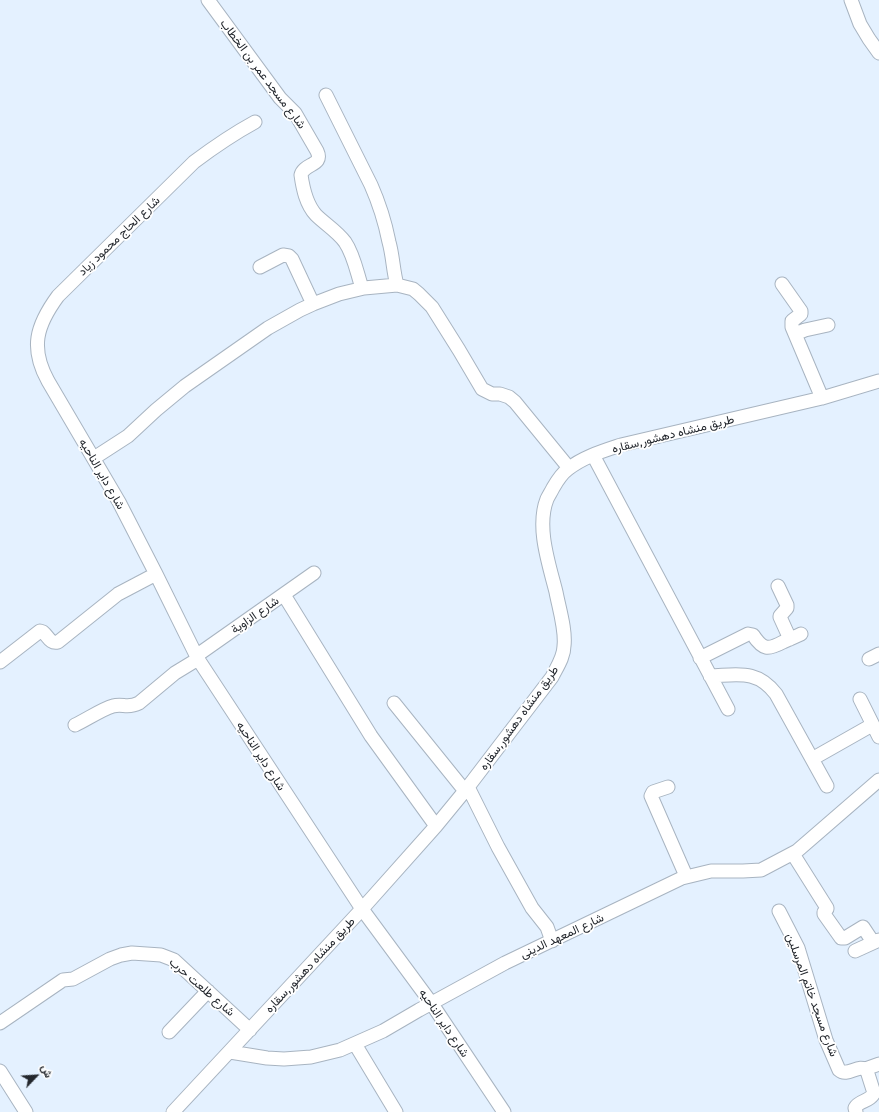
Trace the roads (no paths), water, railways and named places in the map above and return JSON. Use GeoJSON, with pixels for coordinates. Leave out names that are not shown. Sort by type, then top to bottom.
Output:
{"type":"FeatureCollection","features":[{"type":"Feature","properties":{"kind":"street","name":"شارع مسجد عمر بن الخطاب"},"geometry":{"type":"LineString","coordinates":[[208,0],[280,98],[295,113],[317,151],[319,155],[316,162],[305,168],[301,175],[307,200],[315,214],[336,231],[346,244],[362,288]]}},
{"type":"Feature","properties":{"kind":"street"},"geometry":{"type":"LineString","coordinates":[[851,0],[860,24],[879,52]]}},
{"type":"Feature","properties":{"kind":"street"},"geometry":{"type":"LineString","coordinates":[[326,95],[376,197],[390,242],[392,267],[397,285]]}},
{"type":"Feature","properties":{"kind":"street","name":"شارع الحاج محمود زياد"},"geometry":{"type":"LineString","coordinates":[[48,381],[38,358],[37,345],[38,332],[49,307],[58,296],[194,162],[213,147],[255,122]]}},
{"type":"Feature","properties":{"kind":"street"},"geometry":{"type":"LineString","coordinates":[[260,267],[284,255],[289,256],[292,259],[313,304]]}},
{"type":"Feature","properties":{"kind":"street"},"geometry":{"type":"LineString","coordinates":[[782,284],[801,311],[801,314],[792,321],[792,326],[822,398]]}},
{"type":"Feature","properties":{"kind":"street"},"geometry":{"type":"LineString","coordinates":[[94,458],[128,436],[156,410],[199,376],[268,328],[300,310],[339,294],[362,288],[397,285],[413,289],[422,296],[432,307],[460,350],[482,389],[492,394],[500,394],[510,397],[569,468]]}},
{"type":"Feature","properties":{"kind":"street"},"geometry":{"type":"LineString","coordinates":[[795,334],[805,330],[828,325]]}},
{"type":"Feature","properties":{"kind":"street","name":"شارع داير الناحيه"},"geometry":{"type":"LineString","coordinates":[[48,381],[119,502],[197,658],[362,909],[432,1004],[504,1112]]}},
{"type":"Feature","properties":{"kind":"street","name":"طريق منشاه دهشور,سقاره"},"geometry":{"type":"LineString","coordinates":[[173,1112],[362,909],[436,826],[552,677],[562,658],[564,637],[559,606],[548,563],[543,524],[544,511],[548,498],[561,475],[569,468],[593,455],[621,445],[822,398],[879,381]]}},
{"type":"Feature","properties":{"kind":"street"},"geometry":{"type":"LineString","coordinates":[[593,455],[728,709]]}},
{"type":"Feature","properties":{"kind":"street","name":"شارع الزاوية"},"geometry":{"type":"LineString","coordinates":[[75,725],[115,705],[129,707],[139,703],[175,673],[314,573]]}},
{"type":"Feature","properties":{"kind":"street"},"geometry":{"type":"LineString","coordinates":[[0,662],[40,631],[43,632],[51,642],[58,642],[118,594],[156,574]]}},
{"type":"Feature","properties":{"kind":"street"},"geometry":{"type":"LineString","coordinates":[[700,658],[748,634],[752,635],[760,644],[768,648],[795,636],[780,617],[787,608],[787,605],[778,586]]}},
{"type":"Feature","properties":{"kind":"street"},"geometry":{"type":"LineString","coordinates":[[284,594],[371,736],[436,826]]}},
{"type":"Feature","properties":{"kind":"street"},"geometry":{"type":"LineString","coordinates":[[710,676],[753,676],[770,686],[776,694],[827,786]]}},
{"type":"Feature","properties":{"kind":"street"},"geometry":{"type":"LineString","coordinates":[[860,699],[879,737]]}},
{"type":"Feature","properties":{"kind":"street"},"geometry":{"type":"LineString","coordinates":[[394,703],[466,789],[532,908],[547,927],[552,941]]}},
{"type":"Feature","properties":{"kind":"street"},"geometry":{"type":"LineString","coordinates":[[812,759],[872,725]]}},
{"type":"Feature","properties":{"kind":"street","name":"شارع المعهد الدينى"},"geometry":{"type":"LineString","coordinates":[[230,1052],[284,1059],[311,1058],[326,1055],[355,1044],[383,1031],[418,1010],[432,1004],[505,963],[686,876],[711,871],[762,870],[793,854],[879,780]]}},
{"type":"Feature","properties":{"kind":"street"},"geometry":{"type":"LineString","coordinates":[[668,787],[653,792],[651,796],[686,876]]}},
{"type":"Feature","properties":{"kind":"street"},"geometry":{"type":"LineString","coordinates":[[793,854],[827,908],[824,914],[841,938],[845,938],[863,927],[876,941],[856,951]]}},
{"type":"Feature","properties":{"kind":"street","name":"شارع مسجد خاتم المرسلين"},"geometry":{"type":"LineString","coordinates":[[779,911],[798,948],[826,1040],[839,1070],[844,1073],[860,1068],[865,1069],[879,1064]]}},
{"type":"Feature","properties":{"kind":"street","name":"شارع طلعت حرب"},"geometry":{"type":"LineString","coordinates":[[0,1022],[63,980],[73,979],[110,959],[132,954],[161,955],[174,960],[250,1030]]}},
{"type":"Feature","properties":{"kind":"street"},"geometry":{"type":"LineString","coordinates":[[169,1032],[208,991]]}},
{"type":"Feature","properties":{"kind":"street"},"geometry":{"type":"LineString","coordinates":[[355,1044],[396,1112]]}},
{"type":"Feature","properties":{"kind":"street"},"geometry":{"type":"LineString","coordinates":[[856,1112],[855,1108],[857,1104],[871,1098],[874,1093],[865,1069]]}},
{"type":"Feature","properties":{"kind":"street"},"geometry":{"type":"LineString","coordinates":[[0,1071],[26,1112]]}}]}
